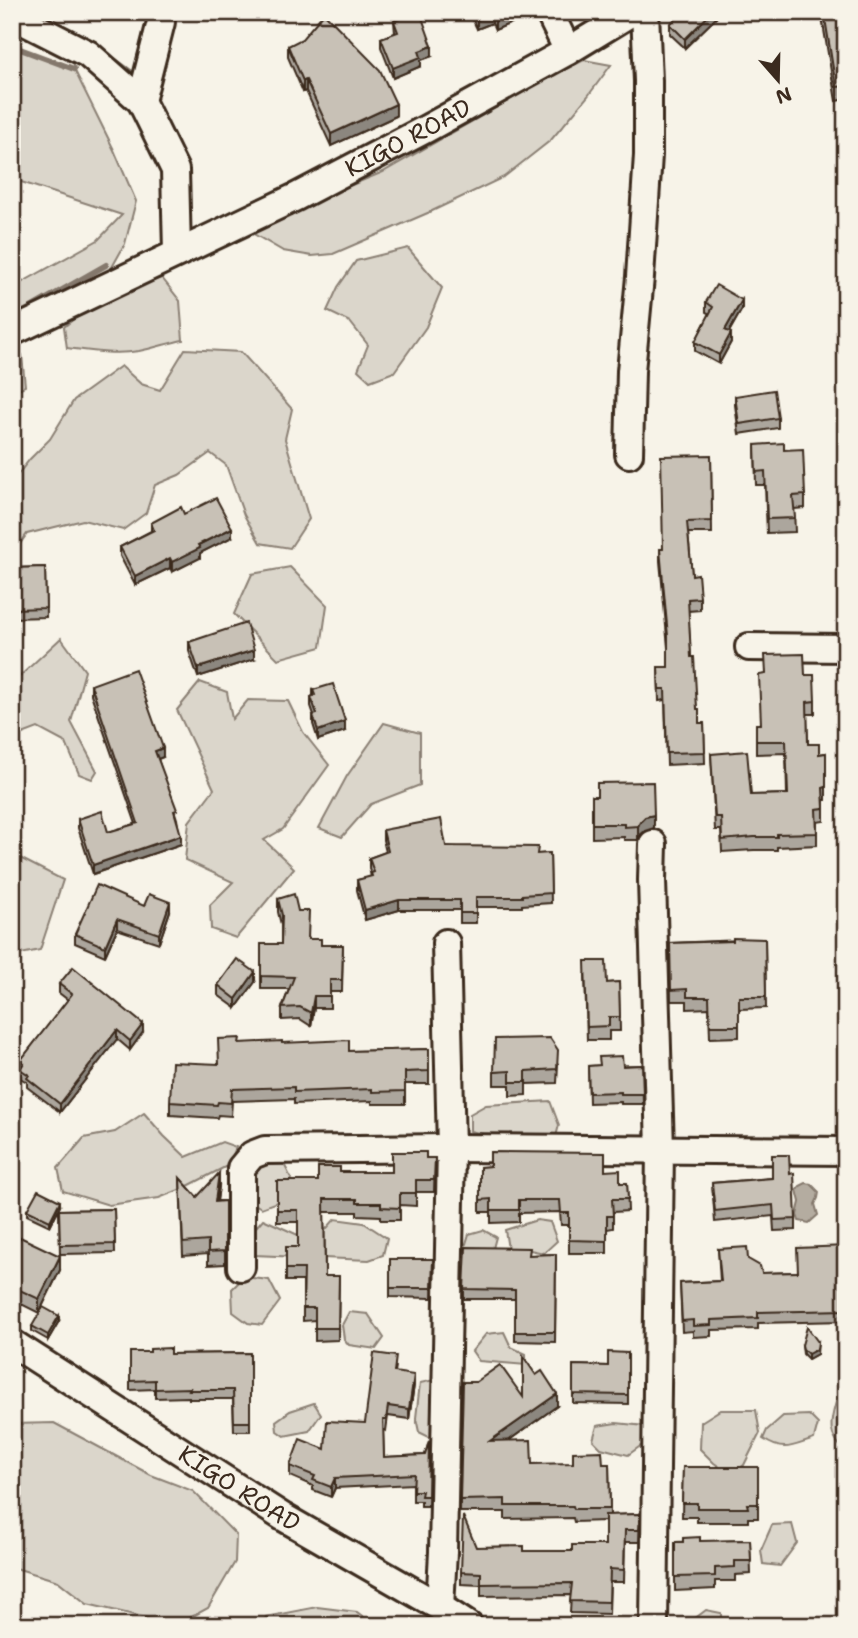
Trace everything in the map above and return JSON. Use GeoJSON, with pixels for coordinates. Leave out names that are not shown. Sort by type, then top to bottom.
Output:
{"type":"FeatureCollection","features":[{"type":"Feature","properties":{"kind":"street"},"geometry":{"type":"LineString","coordinates":[[141,102],[161,22],[160,12]]}},
{"type":"Feature","properties":{"kind":"street"},"geometry":{"type":"LineString","coordinates":[[549,12],[568,51]]}},
{"type":"Feature","properties":{"kind":"street","name":"KIGO ROAD"},"geometry":{"type":"LineString","coordinates":[[12,332],[296,197],[426,130],[632,12]]}},
{"type":"Feature","properties":{"kind":"street"},"geometry":{"type":"LineString","coordinates":[[629,454],[631,371],[648,155],[645,12]]}},
{"type":"Feature","properties":{"kind":"street"},"geometry":{"type":"LineString","coordinates":[[12,18],[88,54],[141,102],[175,170],[177,252]]}},
{"type":"Feature","properties":{"kind":"street"},"geometry":{"type":"LineString","coordinates":[[750,647],[846,648]]}},
{"type":"Feature","properties":{"kind":"street"},"geometry":{"type":"LineString","coordinates":[[653,844],[660,1149],[654,1626]]}},
{"type":"Feature","properties":{"kind":"street"},"geometry":{"type":"LineString","coordinates":[[440,1607],[451,1148],[446,943]]}},
{"type":"Feature","properties":{"kind":"street"},"geometry":{"type":"LineString","coordinates":[[241,1267],[241,1168],[253,1155],[265,1150],[451,1148],[846,1151]]}},
{"type":"Feature","properties":{"kind":"street","name":"KIGO ROAD"},"geometry":{"type":"LineString","coordinates":[[12,1343],[283,1517],[469,1626]]}},
{"type":"Feature","properties":{"kind":"shaded area"},"geometry":{"type":"Polygon","coordinates":[[[12,31],[21,34],[15,47],[74,69],[136,201],[125,244],[111,269],[12,324],[12,288],[98,240],[122,215],[12,179],[12,31]]]}},
{"type":"Feature","properties":{"kind":"shaded area"},"geometry":{"type":"Polygon","coordinates":[[[584,60],[611,65],[551,140],[504,177],[333,254],[312,256],[283,251],[252,233],[291,185],[347,187],[383,172],[584,60]]]}},
{"type":"Feature","properties":{"kind":"shaded area"},"geometry":{"type":"Polygon","coordinates":[[[408,248],[442,288],[426,327],[394,372],[370,381],[358,370],[368,345],[350,322],[327,311],[338,287],[356,261],[408,248]]]}},
{"type":"Feature","properties":{"kind":"shaded area"},"geometry":{"type":"Polygon","coordinates":[[[162,278],[180,301],[183,340],[130,352],[67,348],[64,327],[104,294],[162,278]]]}},
{"type":"Feature","properties":{"kind":"shaded area"},"geometry":{"type":"Polygon","coordinates":[[[185,349],[241,352],[292,409],[285,439],[309,519],[290,548],[260,543],[244,515],[226,465],[210,453],[179,475],[155,485],[146,513],[123,530],[83,520],[27,534],[12,555],[12,482],[50,439],[74,400],[121,366],[141,384],[160,390],[185,349]]]}},
{"type":"Feature","properties":{"kind":"shaded area"},"geometry":{"type":"Polygon","coordinates":[[[22,355],[25,386],[12,392],[12,356],[22,355]]]}},
{"type":"Feature","properties":{"kind":"shaded area"},"geometry":{"type":"Polygon","coordinates":[[[290,567],[327,605],[321,647],[278,659],[234,614],[252,574],[290,567]]]}},
{"type":"Feature","properties":{"kind":"shaded area"},"geometry":{"type":"Polygon","coordinates":[[[61,638],[85,671],[71,722],[97,771],[92,779],[79,774],[66,743],[38,728],[12,738],[12,677],[18,678],[61,638]]]}},
{"type":"Feature","properties":{"kind":"shaded area"},"geometry":{"type":"Polygon","coordinates":[[[200,682],[227,692],[232,719],[248,700],[288,701],[303,732],[329,765],[283,829],[264,840],[294,868],[236,938],[211,929],[210,905],[233,882],[185,860],[189,822],[214,789],[177,710],[200,682]]]}},
{"type":"Feature","properties":{"kind":"shaded area"},"geometry":{"type":"Polygon","coordinates":[[[384,723],[420,733],[420,785],[371,804],[342,837],[319,828],[347,776],[384,723]]]}},
{"type":"Feature","properties":{"kind":"shaded area"},"geometry":{"type":"Polygon","coordinates":[[[12,854],[63,880],[40,950],[12,956],[12,854]]]}},
{"type":"Feature","properties":{"kind":"shaded area"},"geometry":{"type":"Polygon","coordinates":[[[550,1101],[559,1125],[554,1144],[470,1131],[470,1114],[486,1105],[550,1101]]]}},
{"type":"Feature","properties":{"kind":"shaded area"},"geometry":{"type":"Polygon","coordinates":[[[144,1113],[186,1157],[222,1142],[236,1147],[229,1165],[159,1198],[109,1205],[63,1191],[58,1168],[84,1138],[115,1132],[144,1113]]]}},
{"type":"Feature","properties":{"kind":"shaded area"},"geometry":{"type":"Polygon","coordinates":[[[281,1158],[291,1178],[285,1199],[261,1208],[252,1202],[250,1192],[255,1164],[281,1158]]]}},
{"type":"Feature","properties":{"kind":"shaded area"},"geometry":{"type":"Polygon","coordinates":[[[806,1183],[819,1192],[815,1204],[818,1215],[809,1223],[799,1221],[797,1215],[800,1202],[797,1190],[806,1183]]]}},
{"type":"Feature","properties":{"kind":"shaded area"},"geometry":{"type":"Polygon","coordinates":[[[263,1219],[300,1236],[320,1236],[335,1219],[364,1223],[387,1238],[383,1255],[369,1260],[254,1255],[251,1233],[263,1219]]]}},
{"type":"Feature","properties":{"kind":"shaded area"},"geometry":{"type":"Polygon","coordinates":[[[537,1220],[550,1222],[557,1241],[544,1253],[508,1249],[505,1230],[537,1220]]]}},
{"type":"Feature","properties":{"kind":"shaded area"},"geometry":{"type":"Polygon","coordinates":[[[483,1230],[496,1237],[492,1252],[476,1262],[464,1250],[469,1234],[483,1230]]]}},
{"type":"Feature","properties":{"kind":"shaded area"},"geometry":{"type":"Polygon","coordinates":[[[244,1277],[269,1280],[280,1301],[262,1325],[248,1323],[233,1312],[232,1289],[244,1277]]]}},
{"type":"Feature","properties":{"kind":"shaded area"},"geometry":{"type":"Polygon","coordinates":[[[349,1312],[368,1314],[384,1338],[376,1349],[349,1345],[344,1339],[342,1325],[349,1312]]]}},
{"type":"Feature","properties":{"kind":"shaded area"},"geometry":{"type":"Polygon","coordinates":[[[504,1332],[511,1347],[526,1354],[526,1365],[479,1361],[472,1351],[486,1334],[504,1332]]]}},
{"type":"Feature","properties":{"kind":"shaded area"},"geometry":{"type":"Polygon","coordinates":[[[434,1380],[433,1439],[419,1432],[416,1418],[420,1383],[434,1380]]]}},
{"type":"Feature","properties":{"kind":"shaded area"},"geometry":{"type":"Polygon","coordinates":[[[846,1397],[846,1451],[833,1435],[832,1416],[836,1402],[846,1397]]]}},
{"type":"Feature","properties":{"kind":"shaded area"},"geometry":{"type":"Polygon","coordinates":[[[314,1403],[321,1414],[309,1431],[284,1436],[277,1431],[276,1421],[290,1411],[314,1403]]]}},
{"type":"Feature","properties":{"kind":"shaded area"},"geometry":{"type":"Polygon","coordinates":[[[720,1410],[756,1410],[760,1433],[744,1465],[729,1473],[700,1449],[701,1422],[720,1410]]]}},
{"type":"Feature","properties":{"kind":"shaded area"},"geometry":{"type":"Polygon","coordinates":[[[809,1415],[818,1424],[814,1439],[783,1447],[763,1439],[767,1430],[783,1416],[809,1415]]]}},
{"type":"Feature","properties":{"kind":"shaded area"},"geometry":{"type":"Polygon","coordinates":[[[54,1423],[151,1475],[193,1491],[236,1535],[235,1562],[208,1608],[177,1625],[87,1604],[58,1581],[12,1567],[12,1424],[54,1423]]]}},
{"type":"Feature","properties":{"kind":"shaded area"},"geometry":{"type":"Polygon","coordinates":[[[616,1423],[645,1426],[646,1442],[628,1455],[601,1448],[593,1440],[597,1426],[616,1423]]]}},
{"type":"Feature","properties":{"kind":"shaded area"},"geometry":{"type":"Polygon","coordinates":[[[792,1524],[797,1543],[780,1566],[763,1564],[761,1550],[772,1525],[792,1524]]]}},
{"type":"Feature","properties":{"kind":"shaded area"},"geometry":{"type":"Polygon","coordinates":[[[317,1607],[357,1612],[375,1626],[261,1626],[266,1617],[317,1607]]]}},
{"type":"Feature","properties":{"kind":"shaded area"},"geometry":{"type":"Polygon","coordinates":[[[706,1610],[721,1613],[721,1626],[685,1626],[706,1610]]]}},
{"type":"Feature","properties":{"kind":"building"},"geometry":{"type":"Polygon","coordinates":[[[420,12],[432,46],[419,51],[421,57],[393,68],[381,38],[398,32],[394,21],[420,12]]]}},
{"type":"Feature","properties":{"kind":"building"},"geometry":{"type":"Polygon","coordinates":[[[473,12],[515,12],[495,21],[492,13],[477,20],[473,12]]]}},
{"type":"Feature","properties":{"kind":"building"},"geometry":{"type":"Polygon","coordinates":[[[682,12],[712,12],[685,39],[670,24],[682,12]]]}},
{"type":"Feature","properties":{"kind":"building"},"geometry":{"type":"Polygon","coordinates":[[[824,12],[846,12],[846,86],[836,87],[824,12]]]}},
{"type":"Feature","properties":{"kind":"building"},"geometry":{"type":"Polygon","coordinates":[[[324,13],[380,70],[396,104],[331,134],[288,46],[302,39],[324,13]]]}},
{"type":"Feature","properties":{"kind":"building"},"geometry":{"type":"Polygon","coordinates":[[[716,285],[742,300],[725,330],[731,333],[719,355],[695,342],[713,307],[706,302],[716,285]]]}},
{"type":"Feature","properties":{"kind":"building"},"geometry":{"type":"Polygon","coordinates":[[[774,390],[778,418],[739,424],[735,396],[774,390]]]}},
{"type":"Feature","properties":{"kind":"building"},"geometry":{"type":"Polygon","coordinates":[[[784,443],[784,450],[803,449],[805,495],[793,496],[795,518],[767,519],[765,471],[756,472],[755,445],[784,443]]]}},
{"type":"Feature","properties":{"kind":"building"},"geometry":{"type":"Polygon","coordinates":[[[711,455],[712,521],[687,522],[692,575],[698,574],[700,598],[688,599],[691,657],[694,657],[699,723],[704,723],[705,752],[667,753],[665,689],[659,689],[658,667],[668,667],[660,549],[663,549],[661,456],[711,455]]]}},
{"type":"Feature","properties":{"kind":"building"},"geometry":{"type":"Polygon","coordinates":[[[216,498],[232,528],[172,562],[170,558],[135,576],[120,547],[154,530],[151,523],[181,507],[184,514],[216,498]]]}},
{"type":"Feature","properties":{"kind":"building"},"geometry":{"type":"Polygon","coordinates":[[[45,567],[46,608],[12,609],[12,568],[45,567]]]}},
{"type":"Feature","properties":{"kind":"building"},"geometry":{"type":"Polygon","coordinates":[[[246,623],[254,650],[198,668],[189,642],[246,623]]]}},
{"type":"Feature","properties":{"kind":"building"},"geometry":{"type":"Polygon","coordinates":[[[804,654],[805,675],[814,675],[815,701],[807,702],[808,744],[819,744],[819,754],[826,753],[824,808],[816,809],[817,833],[722,840],[721,817],[715,817],[711,754],[747,751],[751,795],[788,794],[786,741],[756,741],[756,724],[761,724],[759,675],[766,674],[765,655],[804,654]]]}},
{"type":"Feature","properties":{"kind":"building"},"geometry":{"type":"Polygon","coordinates":[[[135,669],[163,748],[155,751],[177,810],[174,811],[181,835],[93,865],[78,819],[102,811],[108,832],[138,823],[91,685],[135,669]]]}},
{"type":"Feature","properties":{"kind":"building"},"geometry":{"type":"Polygon","coordinates":[[[333,684],[345,721],[318,731],[313,715],[317,714],[311,697],[315,695],[313,690],[333,684]]]}},
{"type":"Feature","properties":{"kind":"building"},"geometry":{"type":"Polygon","coordinates":[[[653,782],[654,815],[645,817],[638,826],[592,824],[592,796],[597,796],[597,783],[653,782]]]}},
{"type":"Feature","properties":{"kind":"building"},"geometry":{"type":"Polygon","coordinates":[[[441,819],[446,846],[538,847],[537,854],[550,853],[551,893],[522,897],[476,897],[476,913],[460,913],[460,900],[399,900],[365,910],[357,880],[372,876],[371,873],[374,872],[369,858],[388,851],[383,830],[441,819]]]}},
{"type":"Feature","properties":{"kind":"building"},"geometry":{"type":"Polygon","coordinates":[[[97,885],[144,906],[149,894],[170,902],[159,934],[117,919],[105,947],[75,934],[97,885]]]}},
{"type":"Feature","properties":{"kind":"building"},"geometry":{"type":"Polygon","coordinates":[[[294,894],[298,911],[309,911],[308,939],[321,939],[321,945],[343,945],[342,980],[330,980],[330,996],[314,996],[311,1013],[300,1007],[282,1008],[294,977],[261,976],[261,944],[281,944],[282,915],[278,899],[294,894]]]}},
{"type":"Feature","properties":{"kind":"building"},"geometry":{"type":"Polygon","coordinates":[[[733,938],[765,939],[766,997],[739,997],[739,1026],[710,1026],[709,997],[687,997],[687,989],[671,990],[670,943],[733,941],[733,938]]]}},
{"type":"Feature","properties":{"kind":"building"},"geometry":{"type":"Polygon","coordinates":[[[237,959],[255,972],[236,999],[218,985],[237,959]]]}},
{"type":"Feature","properties":{"kind":"building"},"geometry":{"type":"Polygon","coordinates":[[[585,961],[606,961],[607,983],[619,982],[620,1017],[609,1017],[609,1026],[587,1027],[585,961]]]}},
{"type":"Feature","properties":{"kind":"building"},"geometry":{"type":"Polygon","coordinates":[[[73,967],[143,1024],[130,1041],[117,1030],[60,1104],[27,1078],[29,1075],[20,1069],[24,1063],[21,1060],[72,994],[59,984],[73,967]]]}},
{"type":"Feature","properties":{"kind":"building"},"geometry":{"type":"Polygon","coordinates":[[[240,1038],[239,1043],[349,1040],[349,1051],[429,1049],[429,1071],[405,1072],[405,1091],[372,1092],[372,1089],[294,1092],[294,1087],[232,1089],[231,1103],[218,1102],[217,1105],[170,1102],[172,1062],[219,1064],[218,1039],[240,1038]]]}},
{"type":"Feature","properties":{"kind":"building"},"geometry":{"type":"Polygon","coordinates":[[[550,1038],[558,1050],[557,1069],[526,1071],[526,1082],[510,1082],[510,1071],[494,1072],[495,1039],[550,1038]]]}},
{"type":"Feature","properties":{"kind":"building"},"geometry":{"type":"Polygon","coordinates":[[[622,1056],[623,1066],[642,1065],[643,1094],[589,1093],[588,1066],[600,1065],[599,1057],[622,1056]]]}},
{"type":"Feature","properties":{"kind":"building"},"geometry":{"type":"Polygon","coordinates":[[[392,1152],[426,1152],[426,1158],[435,1158],[434,1180],[416,1180],[416,1193],[400,1193],[400,1208],[381,1207],[381,1203],[357,1203],[357,1199],[324,1199],[325,1276],[339,1276],[338,1328],[315,1328],[315,1308],[303,1308],[304,1269],[286,1269],[286,1247],[298,1247],[298,1210],[277,1210],[277,1181],[318,1181],[318,1167],[340,1167],[340,1172],[392,1172],[392,1152]]]}},
{"type":"Feature","properties":{"kind":"building"},"geometry":{"type":"Polygon","coordinates":[[[490,1152],[605,1153],[605,1171],[620,1170],[620,1183],[627,1183],[628,1199],[612,1199],[613,1216],[607,1216],[607,1241],[569,1240],[569,1213],[561,1213],[560,1200],[519,1200],[519,1210],[491,1210],[491,1199],[480,1200],[480,1167],[490,1166],[490,1152]]]}},
{"type":"Feature","properties":{"kind":"building"},"geometry":{"type":"Polygon","coordinates":[[[772,1155],[789,1155],[790,1174],[794,1173],[796,1219],[774,1220],[773,1205],[715,1211],[712,1183],[772,1178],[772,1155]]]}},
{"type":"Feature","properties":{"kind":"building"},"geometry":{"type":"Polygon","coordinates":[[[219,1173],[215,1202],[225,1201],[225,1251],[208,1252],[208,1241],[183,1243],[180,1178],[197,1197],[219,1173]]]}},
{"type":"Feature","properties":{"kind":"building"},"geometry":{"type":"Polygon","coordinates":[[[38,1190],[60,1201],[50,1221],[27,1210],[38,1190]]]}},
{"type":"Feature","properties":{"kind":"building"},"geometry":{"type":"Polygon","coordinates":[[[114,1209],[115,1244],[60,1245],[59,1210],[114,1209]]]}},
{"type":"Feature","properties":{"kind":"building"},"geometry":{"type":"Polygon","coordinates":[[[20,1237],[60,1256],[39,1299],[13,1287],[16,1279],[12,1278],[12,1253],[20,1237]]]}},
{"type":"Feature","properties":{"kind":"building"},"geometry":{"type":"Polygon","coordinates":[[[846,1246],[846,1310],[758,1312],[758,1318],[711,1320],[711,1325],[693,1326],[693,1320],[682,1321],[680,1283],[721,1281],[718,1249],[747,1247],[748,1259],[760,1266],[762,1273],[798,1272],[797,1248],[846,1246]]]}},
{"type":"Feature","properties":{"kind":"building"},"geometry":{"type":"Polygon","coordinates":[[[466,1247],[530,1248],[529,1255],[556,1254],[555,1332],[515,1332],[515,1290],[464,1289],[466,1247]]]}},
{"type":"Feature","properties":{"kind":"building"},"geometry":{"type":"Polygon","coordinates":[[[390,1259],[433,1259],[432,1288],[390,1288],[390,1259]]]}},
{"type":"Feature","properties":{"kind":"building"},"geometry":{"type":"Polygon","coordinates":[[[43,1307],[59,1316],[48,1335],[32,1326],[43,1307]]]}},
{"type":"Feature","properties":{"kind":"building"},"geometry":{"type":"Polygon","coordinates":[[[807,1327],[818,1342],[817,1349],[808,1354],[802,1345],[807,1327]]]}},
{"type":"Feature","properties":{"kind":"building"},"geometry":{"type":"Polygon","coordinates":[[[170,1348],[170,1354],[250,1353],[250,1422],[234,1422],[233,1390],[155,1389],[155,1380],[130,1381],[130,1352],[170,1348]]]}},
{"type":"Feature","properties":{"kind":"building"},"geometry":{"type":"Polygon","coordinates":[[[608,1352],[628,1353],[628,1395],[573,1394],[573,1365],[608,1366],[608,1352]]]}},
{"type":"Feature","properties":{"kind":"building"},"geometry":{"type":"Polygon","coordinates":[[[374,1353],[396,1356],[394,1372],[414,1375],[409,1409],[388,1406],[386,1420],[383,1420],[384,1457],[425,1455],[429,1441],[428,1496],[421,1496],[422,1491],[413,1491],[414,1474],[335,1478],[331,1487],[313,1480],[315,1476],[290,1466],[300,1439],[325,1449],[327,1421],[365,1423],[374,1353]]]}},
{"type":"Feature","properties":{"kind":"building"},"geometry":{"type":"Polygon","coordinates":[[[523,1356],[536,1375],[542,1371],[557,1394],[490,1441],[531,1440],[532,1464],[573,1463],[573,1452],[602,1451],[603,1464],[609,1464],[610,1509],[505,1506],[505,1499],[460,1500],[463,1382],[476,1382],[500,1365],[523,1397],[523,1356]]]}},
{"type":"Feature","properties":{"kind":"building"},"geometry":{"type":"Polygon","coordinates":[[[683,1467],[758,1467],[758,1504],[747,1504],[748,1508],[697,1508],[697,1503],[682,1503],[683,1467]]]}},
{"type":"Feature","properties":{"kind":"building"},"geometry":{"type":"Polygon","coordinates":[[[640,1514],[639,1530],[625,1530],[624,1570],[610,1569],[609,1602],[570,1601],[572,1583],[481,1584],[481,1573],[461,1572],[463,1516],[476,1547],[524,1546],[524,1551],[572,1551],[572,1545],[605,1545],[605,1515],[640,1514]]]}},
{"type":"Feature","properties":{"kind":"building"},"geometry":{"type":"Polygon","coordinates":[[[700,1537],[700,1541],[750,1540],[751,1561],[735,1561],[735,1567],[715,1568],[715,1576],[675,1577],[675,1542],[683,1542],[683,1538],[700,1537]]]}},
{"type":"Feature","properties":{"kind":"waterway"},"geometry":{"type":"LineString","coordinates":[[12,46],[74,69]]}},
{"type":"Feature","properties":{"kind":"waterway"},"geometry":{"type":"LineString","coordinates":[[114,60],[133,74],[139,72]]}},
{"type":"Feature","properties":{"kind":"waterway"},"geometry":{"type":"LineString","coordinates":[[20,314],[106,265]]}}]}
